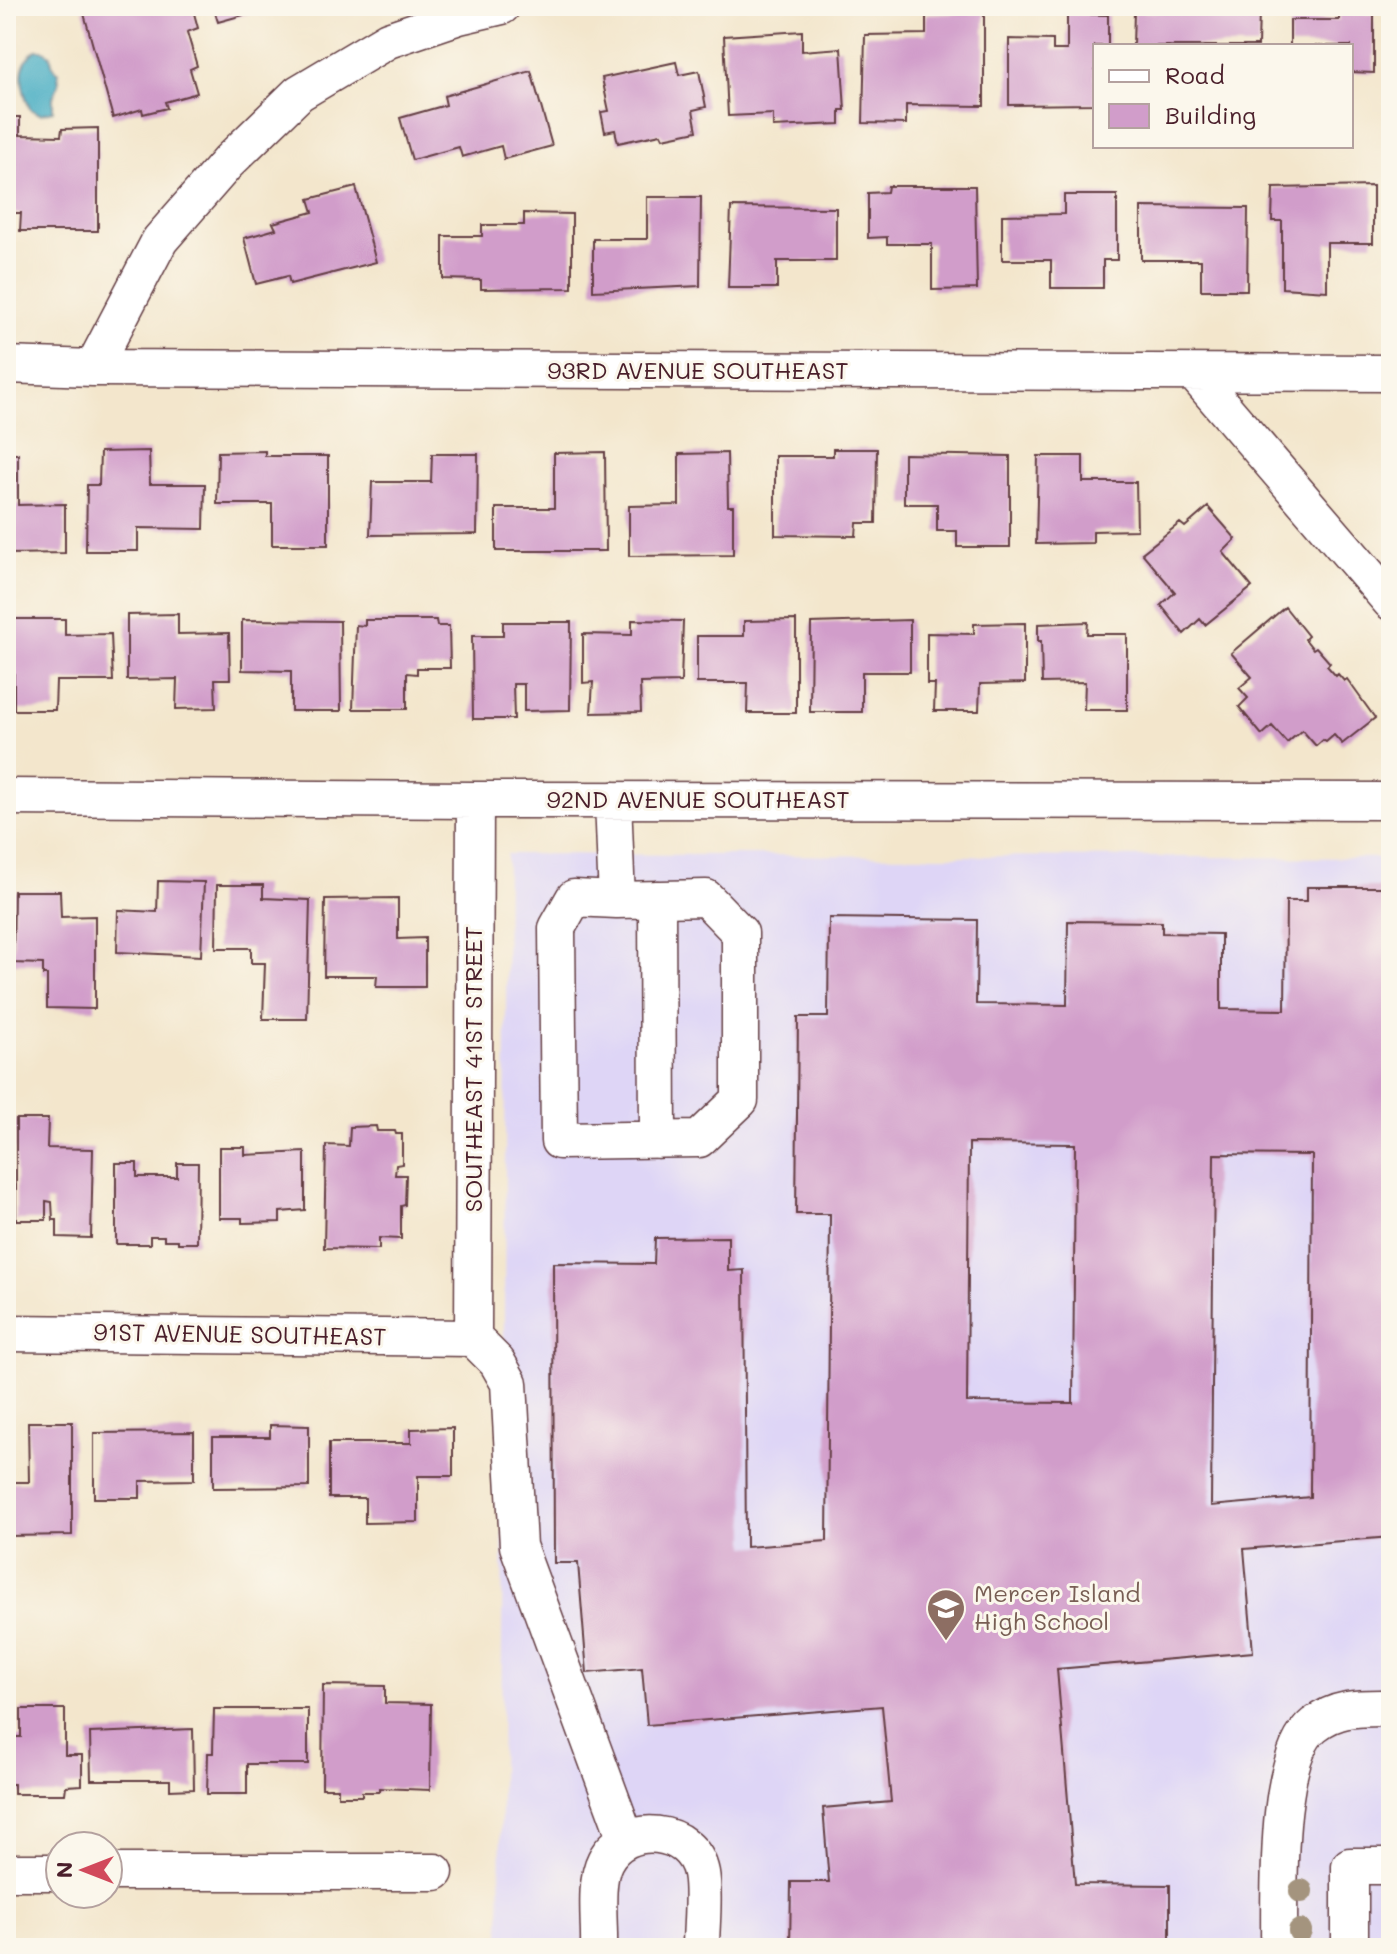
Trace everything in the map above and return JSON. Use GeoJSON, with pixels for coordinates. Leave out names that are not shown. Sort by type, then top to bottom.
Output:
{"type":"FeatureCollection","features":[{"type":"Feature","properties":{"kind":"street"},"geometry":{"type":"LineString","coordinates":[[93,368],[160,240],[228,162],[299,93],[388,40],[459,16],[502,6]]}},
{"type":"Feature","properties":{"kind":"street","name":"93RD AVENUE SOUTHEAST"},"geometry":{"type":"LineString","coordinates":[[6,365],[93,368],[1391,373]]}},
{"type":"Feature","properties":{"kind":"street"},"geometry":{"type":"LineString","coordinates":[[1195,374],[1391,602]]}},
{"type":"Feature","properties":{"kind":"street","name":"92ND AVENUE SOUTHEAST"},"geometry":{"type":"LineString","coordinates":[[6,797],[1391,801]]}},
{"type":"Feature","properties":{"kind":"street","name":"SOUTHEAST 41ST STREET"},"geometry":{"type":"LineString","coordinates":[[473,1338],[475,800]]}},
{"type":"Feature","properties":{"kind":"street"},"geometry":{"type":"LineString","coordinates":[[613,800],[617,900]]}},
{"type":"Feature","properties":{"kind":"street"},"geometry":{"type":"LineString","coordinates":[[574,898],[657,899],[706,898],[740,933],[740,1100],[699,1139],[559,1141],[557,928],[574,898]]}},
{"type":"Feature","properties":{"kind":"street"},"geometry":{"type":"LineString","coordinates":[[657,899],[658,1140]]}},
{"type":"Feature","properties":{"kind":"street","name":"91ST AVENUE SOUTHEAST"},"geometry":{"type":"LineString","coordinates":[[6,1333],[473,1338]]}},
{"type":"Feature","properties":{"kind":"street"},"geometry":{"type":"LineString","coordinates":[[473,1338],[497,1362],[509,1383],[518,1546],[626,1839]]}},
{"type":"Feature","properties":{"kind":"street"},"geometry":{"type":"LineString","coordinates":[[1279,1948],[1280,1842],[1292,1758],[1313,1726],[1337,1713],[1349,1707],[1391,1708]]}},
{"type":"Feature","properties":{"kind":"street"},"geometry":{"type":"LineString","coordinates":[[599,1948],[600,1875],[605,1861],[614,1848],[626,1839],[644,1834],[663,1835],[680,1842],[693,1856],[701,1873],[701,1948]]}},
{"type":"Feature","properties":{"kind":"street"},"geometry":{"type":"LineString","coordinates":[[1350,1948],[1350,1866],[1391,1866]]}},
{"type":"Feature","properties":{"kind":"street"},"geometry":{"type":"LineString","coordinates":[[6,1872],[44,1872]]}},
{"type":"Feature","properties":{"kind":"street"},"geometry":{"type":"LineString","coordinates":[[124,1872],[435,1872]]}},
{"type":"Feature","properties":{"kind":"shaded area","name":"Mercer Island High School"},"geometry":{"type":"Polygon","coordinates":[[[507,854],[1391,858],[1391,1948],[500,1948],[507,854]]]}},
{"type":"Feature","properties":{"kind":"water"},"geometry":{"type":"Polygon","coordinates":[[[36,50],[50,55],[59,84],[53,97],[53,111],[40,114],[30,109],[22,78],[25,63],[36,50]]]}},
{"type":"Feature","properties":{"kind":"building"},"geometry":{"type":"Polygon","coordinates":[[[98,6],[192,6],[198,28],[187,32],[197,66],[190,69],[197,93],[165,102],[167,108],[143,114],[142,109],[113,118],[83,10],[98,6]]]}},
{"type":"Feature","properties":{"kind":"building"},"geometry":{"type":"Polygon","coordinates":[[[213,6],[272,6],[272,7],[218,22],[213,6]]]}},
{"type":"Feature","properties":{"kind":"building"},"geometry":{"type":"Polygon","coordinates":[[[1259,11],[1258,44],[1133,44],[1134,12],[1259,11]]]}},
{"type":"Feature","properties":{"kind":"building"},"geometry":{"type":"Polygon","coordinates":[[[984,13],[984,106],[906,105],[906,124],[863,123],[865,35],[926,34],[926,14],[984,13]]]}},
{"type":"Feature","properties":{"kind":"building"},"geometry":{"type":"Polygon","coordinates":[[[1067,14],[1108,15],[1108,44],[1093,44],[1093,104],[1009,105],[1009,39],[1053,40],[1053,50],[1067,50],[1067,14]]]}},
{"type":"Feature","properties":{"kind":"building"},"geometry":{"type":"Polygon","coordinates":[[[1339,14],[1374,14],[1374,73],[1353,72],[1353,44],[1290,44],[1290,20],[1339,20],[1339,14]]]}},
{"type":"Feature","properties":{"kind":"building"},"geometry":{"type":"Polygon","coordinates":[[[802,31],[802,51],[841,48],[845,110],[840,110],[840,124],[773,127],[773,114],[728,116],[724,36],[802,31]]]}},
{"type":"Feature","properties":{"kind":"building"},"geometry":{"type":"Polygon","coordinates":[[[676,62],[679,75],[699,71],[706,107],[693,110],[697,131],[663,138],[661,134],[618,143],[615,130],[605,132],[601,112],[609,111],[602,78],[676,62]]]}},
{"type":"Feature","properties":{"kind":"building"},"geometry":{"type":"Polygon","coordinates":[[[531,71],[552,146],[504,159],[501,146],[462,157],[459,147],[412,160],[400,118],[446,105],[444,96],[531,71]]]}},
{"type":"Feature","properties":{"kind":"building"},"geometry":{"type":"Polygon","coordinates":[[[6,117],[20,117],[20,135],[61,136],[62,129],[98,128],[98,231],[20,231],[21,213],[6,213],[6,117]]]}},
{"type":"Feature","properties":{"kind":"building"},"geometry":{"type":"Polygon","coordinates":[[[888,186],[975,186],[977,289],[932,290],[932,244],[887,244],[887,237],[868,238],[868,193],[887,192],[888,186]]]}},
{"type":"Feature","properties":{"kind":"building"},"geometry":{"type":"Polygon","coordinates":[[[1373,186],[1373,243],[1327,243],[1327,291],[1282,288],[1282,221],[1272,221],[1273,188],[1373,186]]]}},
{"type":"Feature","properties":{"kind":"building"},"geometry":{"type":"Polygon","coordinates":[[[356,187],[376,262],[290,284],[288,276],[256,284],[244,238],[276,229],[273,223],[313,212],[309,199],[356,187]]]}},
{"type":"Feature","properties":{"kind":"building"},"geometry":{"type":"Polygon","coordinates":[[[1064,195],[1117,195],[1117,260],[1103,260],[1103,288],[1051,288],[1051,260],[1002,260],[1002,215],[1064,214],[1064,195]]]}},
{"type":"Feature","properties":{"kind":"building"},"geometry":{"type":"Polygon","coordinates":[[[647,197],[701,197],[700,286],[593,291],[593,239],[647,239],[647,197]]]}},
{"type":"Feature","properties":{"kind":"building"},"geometry":{"type":"Polygon","coordinates":[[[731,207],[836,208],[836,261],[777,261],[777,288],[728,288],[731,207]]]}},
{"type":"Feature","properties":{"kind":"building"},"geometry":{"type":"Polygon","coordinates":[[[1141,207],[1248,208],[1247,290],[1201,290],[1201,260],[1141,260],[1141,207]]]}},
{"type":"Feature","properties":{"kind":"building"},"geometry":{"type":"Polygon","coordinates":[[[524,213],[572,214],[572,288],[481,289],[481,280],[443,279],[443,236],[482,236],[482,225],[524,225],[524,213]]]}},
{"type":"Feature","properties":{"kind":"building"},"geometry":{"type":"Polygon","coordinates":[[[833,449],[877,449],[876,523],[857,523],[856,536],[775,535],[775,456],[833,456],[833,449]]]}},
{"type":"Feature","properties":{"kind":"building"},"geometry":{"type":"Polygon","coordinates":[[[149,451],[150,484],[205,484],[204,529],[138,528],[138,551],[86,551],[87,485],[99,485],[100,452],[149,451]]]}},
{"type":"Feature","properties":{"kind":"building"},"geometry":{"type":"Polygon","coordinates":[[[265,451],[265,456],[328,456],[328,545],[272,545],[272,504],[217,504],[218,452],[265,451]]]}},
{"type":"Feature","properties":{"kind":"building"},"geometry":{"type":"Polygon","coordinates":[[[605,452],[606,551],[496,551],[496,508],[554,508],[554,453],[605,452]]]}},
{"type":"Feature","properties":{"kind":"building"},"geometry":{"type":"Polygon","coordinates":[[[727,453],[728,506],[733,506],[733,555],[629,556],[629,506],[679,505],[679,454],[727,453]]]}},
{"type":"Feature","properties":{"kind":"building"},"geometry":{"type":"Polygon","coordinates":[[[6,454],[18,454],[18,505],[65,504],[65,553],[6,554],[6,454]]]}},
{"type":"Feature","properties":{"kind":"building"},"geometry":{"type":"Polygon","coordinates":[[[432,454],[478,454],[477,534],[370,535],[372,482],[431,482],[432,454]]]}},
{"type":"Feature","properties":{"kind":"building"},"geometry":{"type":"Polygon","coordinates":[[[904,454],[1010,456],[1010,547],[957,547],[957,531],[937,531],[937,504],[904,504],[904,454]]]}},
{"type":"Feature","properties":{"kind":"building"},"geometry":{"type":"Polygon","coordinates":[[[1038,456],[1083,456],[1083,482],[1136,482],[1137,530],[1093,531],[1093,543],[1036,544],[1038,456]]]}},
{"type":"Feature","properties":{"kind":"building"},"geometry":{"type":"Polygon","coordinates":[[[1208,507],[1236,539],[1223,552],[1252,587],[1205,625],[1200,619],[1184,634],[1161,605],[1175,592],[1142,553],[1180,523],[1185,527],[1208,507]]]}},
{"type":"Feature","properties":{"kind":"building"},"geometry":{"type":"Polygon","coordinates":[[[1285,607],[1308,636],[1305,639],[1313,649],[1316,647],[1330,663],[1327,666],[1336,676],[1338,674],[1344,681],[1347,679],[1375,718],[1342,744],[1334,735],[1316,746],[1302,730],[1287,743],[1272,726],[1262,735],[1239,707],[1248,698],[1239,688],[1252,677],[1231,653],[1285,607]]]}},
{"type":"Feature","properties":{"kind":"building"},"geometry":{"type":"Polygon","coordinates":[[[178,614],[178,634],[229,633],[230,679],[215,679],[216,708],[176,709],[177,679],[127,680],[127,615],[178,614]]]}},
{"type":"Feature","properties":{"kind":"building"},"geometry":{"type":"Polygon","coordinates":[[[14,619],[65,619],[65,635],[111,634],[113,681],[56,681],[55,710],[14,710],[14,619]]]}},
{"type":"Feature","properties":{"kind":"building"},"geometry":{"type":"Polygon","coordinates":[[[242,620],[340,621],[341,711],[291,711],[291,671],[242,670],[242,620]]]}},
{"type":"Feature","properties":{"kind":"building"},"geometry":{"type":"Polygon","coordinates":[[[365,620],[436,620],[437,626],[449,626],[450,668],[417,668],[417,674],[407,673],[407,709],[353,709],[356,625],[365,626],[365,620]]]}},
{"type":"Feature","properties":{"kind":"building"},"geometry":{"type":"Polygon","coordinates":[[[632,620],[683,621],[681,682],[640,683],[641,712],[591,713],[593,682],[583,683],[583,634],[632,635],[632,620]]]}},
{"type":"Feature","properties":{"kind":"building"},"geometry":{"type":"Polygon","coordinates":[[[796,620],[796,713],[747,713],[748,683],[697,683],[697,636],[744,636],[744,621],[796,620]]]}},
{"type":"Feature","properties":{"kind":"building"},"geometry":{"type":"Polygon","coordinates":[[[910,620],[910,672],[862,672],[862,712],[810,712],[811,623],[910,620]]]}},
{"type":"Feature","properties":{"kind":"building"},"geometry":{"type":"Polygon","coordinates":[[[503,622],[571,622],[570,710],[524,711],[524,684],[513,684],[514,719],[473,719],[472,636],[503,636],[503,622]]]}},
{"type":"Feature","properties":{"kind":"building"},"geometry":{"type":"Polygon","coordinates":[[[1088,622],[1087,634],[1127,634],[1127,710],[1084,710],[1085,682],[1042,683],[1038,624],[1088,622]]]}},
{"type":"Feature","properties":{"kind":"building"},"geometry":{"type":"Polygon","coordinates":[[[1025,623],[1025,683],[980,684],[979,711],[934,711],[935,684],[927,684],[927,633],[974,634],[974,624],[1025,623]]]}},
{"type":"Feature","properties":{"kind":"building"},"geometry":{"type":"Polygon","coordinates":[[[158,881],[204,882],[201,956],[117,952],[118,910],[157,912],[158,881]]]}},
{"type":"Feature","properties":{"kind":"building"},"geometry":{"type":"Polygon","coordinates":[[[217,885],[263,885],[263,898],[310,900],[307,1019],[263,1019],[265,963],[251,963],[251,948],[216,948],[217,885]]]}},
{"type":"Feature","properties":{"kind":"building","name":"Mercer Island High School"},"geometry":{"type":"Polygon","coordinates":[[[1307,887],[1390,887],[1391,1537],[1244,1549],[1253,1652],[1057,1669],[1075,1884],[1170,1885],[1170,1948],[790,1948],[791,1882],[829,1882],[823,1808],[891,1802],[882,1706],[647,1725],[642,1668],[587,1673],[578,1563],[554,1563],[553,1263],[654,1264],[655,1238],[728,1237],[728,1271],[744,1270],[746,1547],[827,1541],[830,1214],[796,1214],[798,1017],[828,1017],[829,918],[977,920],[976,1004],[1067,1005],[1068,921],[1162,922],[1162,933],[1221,934],[1221,1009],[1285,1010],[1286,901],[1307,901],[1307,887]],[[969,1143],[967,1402],[1073,1403],[1075,1144],[969,1143]],[[1214,1154],[1211,1506],[1310,1497],[1312,1155],[1214,1154]]]}},
{"type":"Feature","properties":{"kind":"building"},"geometry":{"type":"Polygon","coordinates":[[[14,891],[60,891],[61,917],[95,916],[95,1009],[47,1008],[47,975],[43,975],[43,964],[13,963],[14,891]]]}},
{"type":"Feature","properties":{"kind":"building"},"geometry":{"type":"Polygon","coordinates":[[[398,898],[398,939],[425,938],[425,987],[376,987],[377,976],[324,976],[325,899],[398,898]]]}},
{"type":"Feature","properties":{"kind":"building"},"geometry":{"type":"Polygon","coordinates":[[[16,1119],[48,1119],[47,1148],[93,1149],[91,1238],[57,1237],[57,1220],[53,1220],[52,1202],[46,1201],[46,1220],[16,1220],[16,1119]]]}},
{"type":"Feature","properties":{"kind":"building"},"geometry":{"type":"Polygon","coordinates":[[[376,1126],[377,1131],[402,1134],[402,1164],[396,1165],[395,1175],[406,1175],[405,1205],[401,1206],[401,1239],[379,1238],[379,1249],[324,1248],[326,1145],[349,1146],[350,1127],[376,1126]]]}},
{"type":"Feature","properties":{"kind":"building"},"geometry":{"type":"Polygon","coordinates":[[[219,1147],[245,1147],[245,1155],[305,1152],[305,1210],[280,1212],[280,1222],[242,1223],[242,1218],[219,1218],[219,1147]]]}},
{"type":"Feature","properties":{"kind":"building"},"geometry":{"type":"Polygon","coordinates":[[[116,1163],[137,1163],[137,1177],[177,1177],[177,1163],[198,1163],[197,1243],[178,1243],[178,1240],[164,1240],[164,1236],[150,1236],[150,1244],[116,1244],[116,1163]]]}},
{"type":"Feature","properties":{"kind":"building"},"geometry":{"type":"Polygon","coordinates":[[[28,1422],[72,1422],[72,1535],[6,1536],[6,1482],[29,1482],[28,1422]]]}},
{"type":"Feature","properties":{"kind":"building"},"geometry":{"type":"Polygon","coordinates":[[[270,1425],[309,1426],[309,1487],[213,1488],[213,1437],[270,1437],[270,1425]]]}},
{"type":"Feature","properties":{"kind":"building"},"geometry":{"type":"Polygon","coordinates":[[[453,1428],[453,1476],[418,1476],[418,1522],[365,1523],[365,1498],[329,1498],[329,1443],[411,1443],[411,1429],[453,1428]]]}},
{"type":"Feature","properties":{"kind":"building"},"geometry":{"type":"Polygon","coordinates":[[[194,1432],[194,1480],[140,1481],[140,1498],[94,1498],[94,1433],[194,1432]]]}},
{"type":"Feature","properties":{"kind":"building"},"geometry":{"type":"Polygon","coordinates":[[[323,1685],[385,1686],[385,1703],[431,1704],[430,1790],[379,1788],[379,1792],[362,1792],[362,1796],[338,1796],[338,1788],[322,1788],[323,1685]]]}},
{"type":"Feature","properties":{"kind":"building"},"geometry":{"type":"Polygon","coordinates":[[[21,1709],[65,1709],[65,1755],[82,1755],[82,1785],[66,1786],[65,1794],[14,1794],[14,1784],[6,1784],[6,1737],[21,1737],[21,1709]]]}},
{"type":"Feature","properties":{"kind":"building"},"geometry":{"type":"Polygon","coordinates":[[[214,1709],[308,1709],[308,1764],[247,1764],[247,1794],[207,1794],[208,1753],[213,1753],[214,1709]]]}},
{"type":"Feature","properties":{"kind":"building"},"geometry":{"type":"Polygon","coordinates":[[[193,1729],[194,1789],[170,1790],[170,1780],[91,1780],[90,1733],[193,1729]]]}},
{"type":"Feature","properties":{"kind":"place","name":"Mercer Island High School"},"geometry":{"type":"Point","coordinates":[946,1642]}}]}
